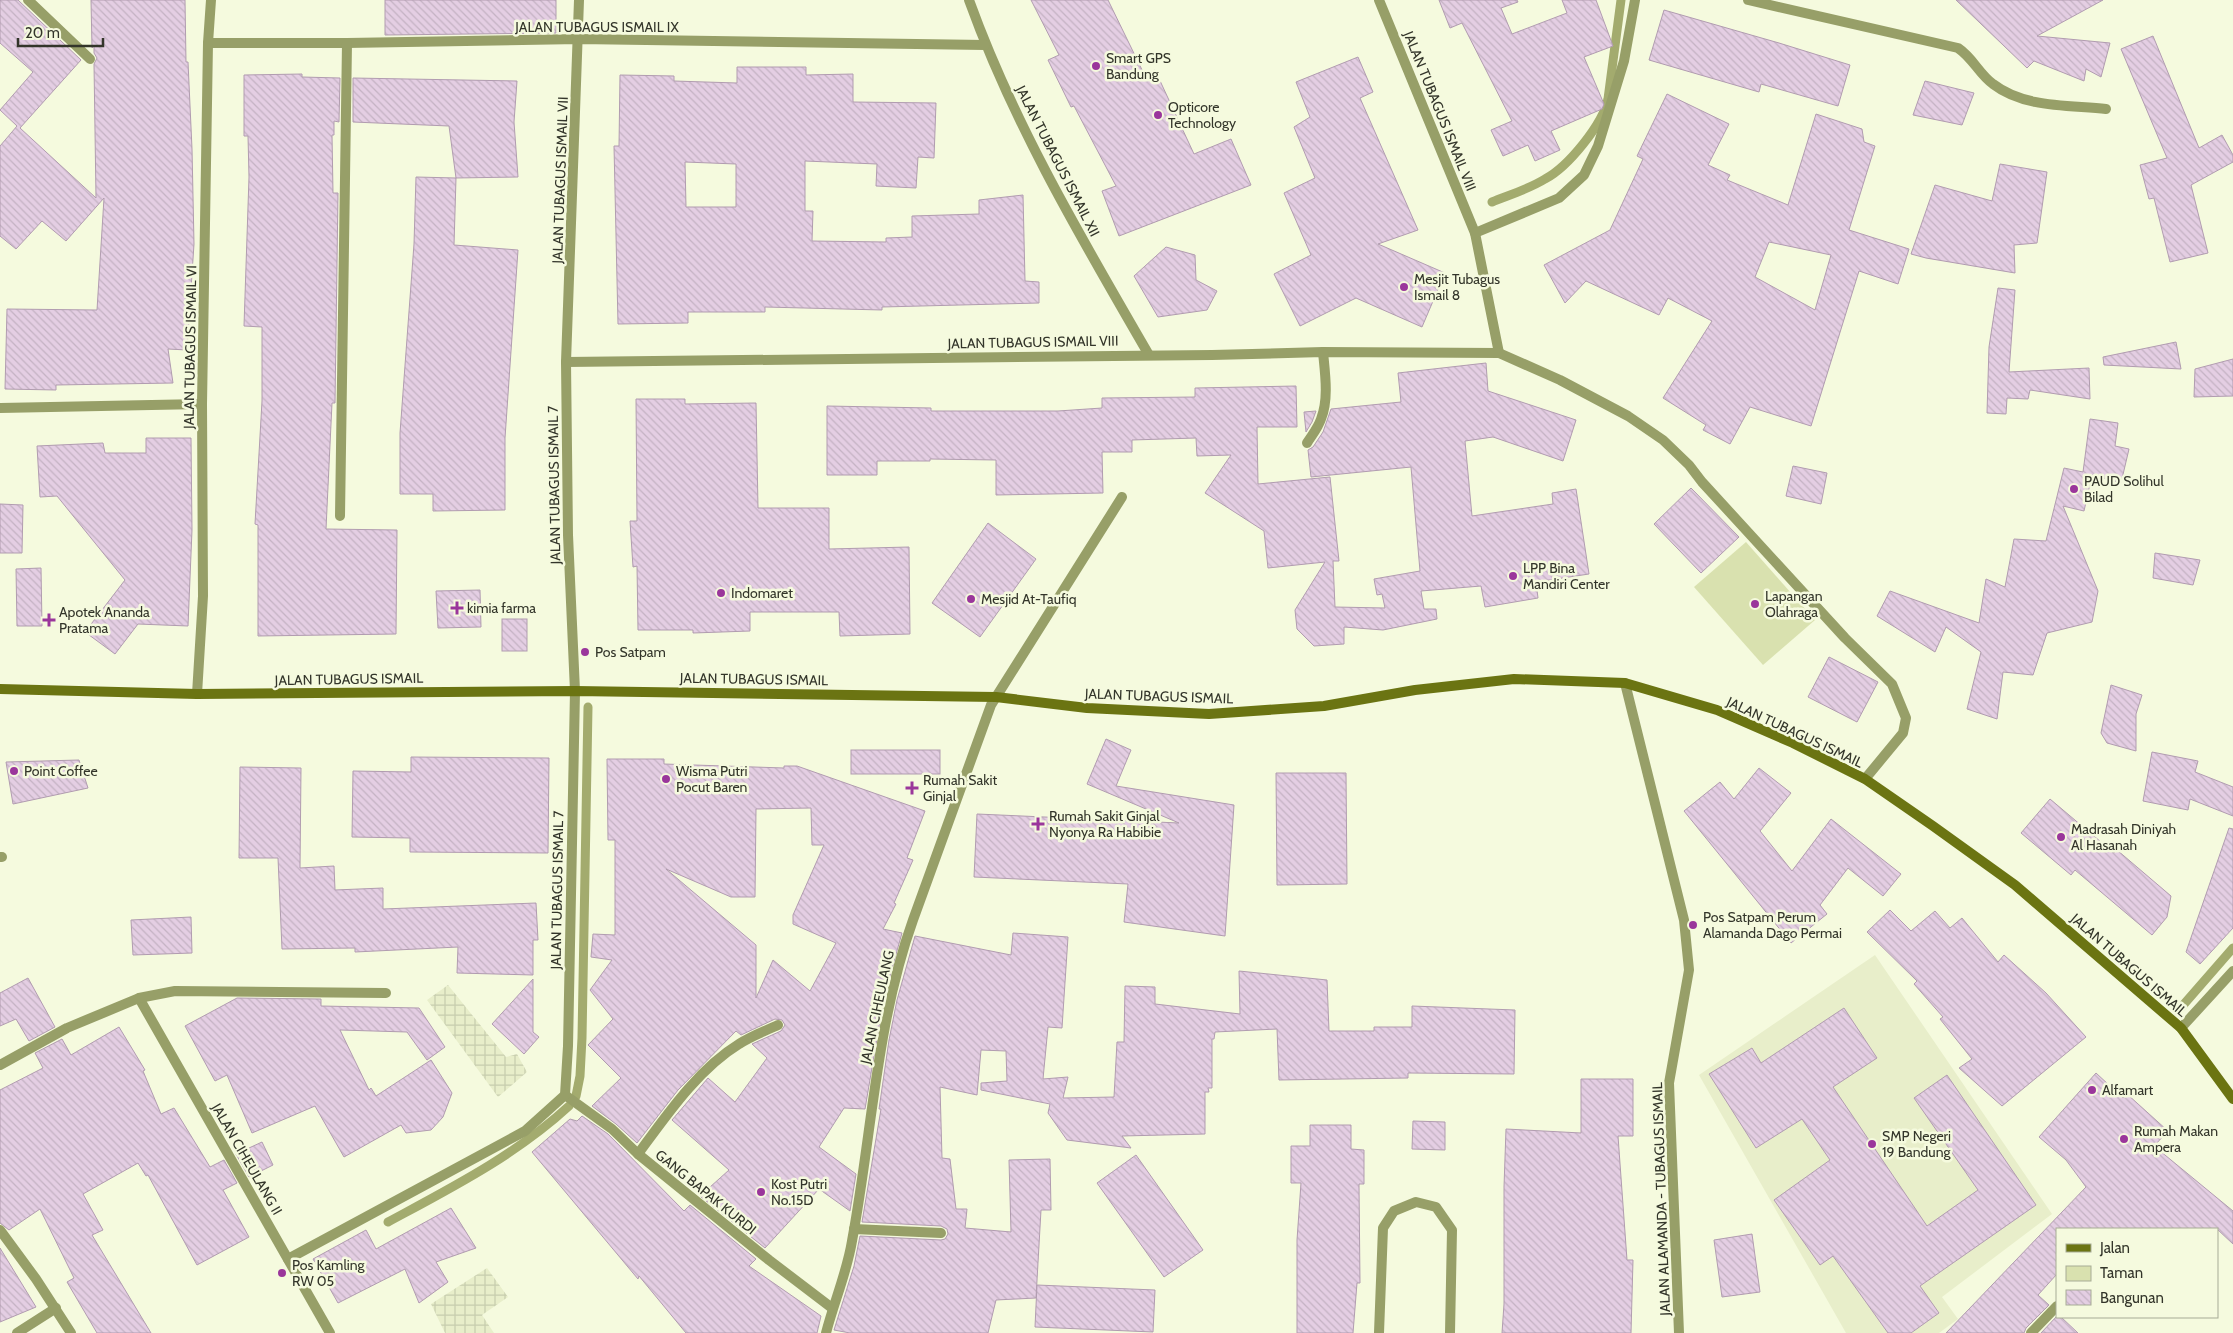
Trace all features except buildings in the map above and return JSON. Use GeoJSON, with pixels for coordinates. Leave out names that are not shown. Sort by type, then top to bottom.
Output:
{"type":"FeatureCollection","features":[{"type":"Feature","properties":{"kind":"main road","name":"JALAN TUBAGUS ISMAIL"},"geometry":{"type":"LineString","coordinates":[[0,689],[197,694],[575,690],[996,697],[1087,708],[1209,714],[1324,706],[1415,690],[1514,679],[1625,683],[1716,710],[1793,743],[1864,779],[2014,885],[2181,1028],[2233,1099]]}},
{"type":"Feature","properties":{"kind":"street"},"geometry":{"type":"LineString","coordinates":[[28,0],[90,59]]}},
{"type":"Feature","properties":{"kind":"street","name":"JALAN TUBAGUS ISMAIL VI"},"geometry":{"type":"LineString","coordinates":[[197,694],[203,596],[202,404],[208,43],[211,0]]}},
{"type":"Feature","properties":{"kind":"street","name":"JALAN TUBAGUS ISMAIL VII"},"geometry":{"type":"LineString","coordinates":[[566,362],[579,0]]}},
{"type":"Feature","properties":{"kind":"street","name":"JALAN TUBAGUS ISMAIL XII"},"geometry":{"type":"LineString","coordinates":[[969,0],[985,45],[1063,206],[1149,355]]}},
{"type":"Feature","properties":{"kind":"street","name":"JALAN TUBAGUS ISMAIL VIII"},"geometry":{"type":"LineString","coordinates":[[1379,0],[1475,233],[1499,353]]}},
{"type":"Feature","properties":{"kind":"street"},"geometry":{"type":"LineString","coordinates":[[1475,233],[1560,198],[1584,175],[1598,146],[1624,60],[1635,0]]}},
{"type":"Feature","properties":{"kind":"street"},"geometry":{"type":"LineString","coordinates":[[1748,0],[1958,48],[1968,54],[1985,78],[2011,96],[2030,101],[2106,109]]}},
{"type":"Feature","properties":{"kind":"street","name":"JALAN TUBAGUS ISMAIL IX"},"geometry":{"type":"LineString","coordinates":[[208,43],[347,44],[579,39],[985,45]]}},
{"type":"Feature","properties":{"kind":"street"},"geometry":{"type":"LineString","coordinates":[[340,516],[347,44]]}},
{"type":"Feature","properties":{"kind":"street"},"geometry":{"type":"LineString","coordinates":[[1307,443],[1317,429],[1324,410],[1325,377],[1323,352]]}},
{"type":"Feature","properties":{"kind":"street","name":"JALAN TUBAGUS ISMAIL VIII"},"geometry":{"type":"LineString","coordinates":[[566,362],[1323,352],[1499,353],[1560,380],[1628,416],[1663,440],[1689,465],[1702,482],[1845,638],[1892,684],[1906,718],[1903,733],[1864,779]]}},
{"type":"Feature","properties":{"kind":"street","name":"JALAN TUBAGUS ISMAIL 7"},"geometry":{"type":"LineString","coordinates":[[565,1095],[568,1037],[575,690],[568,535],[566,362]]}},
{"type":"Feature","properties":{"kind":"street"},"geometry":{"type":"LineString","coordinates":[[0,408],[202,404]]}},
{"type":"Feature","properties":{"kind":"street","name":"JALAN CIHEULANG"},"geometry":{"type":"LineString","coordinates":[[826,1333],[852,1244],[868,1148],[882,1041],[904,944],[996,697],[1122,497]]}},
{"type":"Feature","properties":{"kind":"street","name":"JALAN ALAMANDA - TUBAGUS ISMAIL"},"geometry":{"type":"LineString","coordinates":[[1625,683],[1684,920],[1687,944],[1689,970],[1669,1083],[1679,1333]]}},
{"type":"Feature","properties":{"kind":"street"},"geometry":{"type":"LineString","coordinates":[[2181,1028],[2233,971]]}},
{"type":"Feature","properties":{"kind":"street"},"geometry":{"type":"LineString","coordinates":[[0,1065],[67,1028],[139,998],[175,991],[386,994]]}},
{"type":"Feature","properties":{"kind":"street","name":"JALAN CIHEULANG II"},"geometry":{"type":"LineString","coordinates":[[139,998],[330,1333]]}},
{"type":"Feature","properties":{"kind":"street"},"geometry":{"type":"LineString","coordinates":[[638,1154],[668,1113],[705,1072],[739,1044],[778,1025]]}},
{"type":"Feature","properties":{"kind":"street"},"geometry":{"type":"LineString","coordinates":[[288,1260],[525,1131],[565,1095]]}},
{"type":"Feature","properties":{"kind":"street","name":"GANG BAPAK KURDI"},"geometry":{"type":"LineString","coordinates":[[565,1095],[612,1129],[638,1154],[832,1308]]}},
{"type":"Feature","properties":{"kind":"street"},"geometry":{"type":"LineString","coordinates":[[1379,1333],[1382,1228],[1394,1211],[1416,1202],[1436,1207],[1452,1230],[1450,1333]]}},
{"type":"Feature","properties":{"kind":"street"},"geometry":{"type":"LineString","coordinates":[[854,1229],[941,1233]]}},
{"type":"Feature","properties":{"kind":"street"},"geometry":{"type":"LineString","coordinates":[[0,1230],[56,1308],[71,1333]]}},
{"type":"Feature","properties":{"kind":"street"},"geometry":{"type":"LineString","coordinates":[[2030,1333],[2056,1307]]}},
{"type":"Feature","properties":{"kind":"street"},"geometry":{"type":"LineString","coordinates":[[17,1333],[56,1308]]}},
{"type":"Feature","properties":{"kind":"shaded area","name":"SMP Negeri 19 Bandung"},"geometry":{"type":"Polygon","coordinates":[[[1875,955],[2052,1214],[1942,1297],[1958,1319],[1939,1333],[1846,1333],[1699,1075],[1875,955]]]}},
{"type":"Feature","properties":{"kind":"shaded area"},"geometry":{"type":"Polygon","coordinates":[[[448,985],[506,1057],[517,1054],[527,1072],[498,1097],[427,1000],[448,985]]]}},
{"type":"Feature","properties":{"kind":"shaded area"},"geometry":{"type":"Polygon","coordinates":[[[487,1268],[508,1297],[482,1315],[494,1333],[445,1333],[431,1304],[487,1268]]]}},
{"type":"Feature","properties":{"kind":"green space","name":"Lapangan Olahraga"},"geometry":{"type":"Polygon","coordinates":[[[1746,542],[1815,620],[1763,665],[1694,587],[1746,542]]]}},
{"type":"Feature","properties":{"kind":"waterway"},"geometry":{"type":"LineString","coordinates":[[1492,202],[1532,186],[1554,173],[1574,155],[1592,132],[1605,109],[1608,99],[1621,0]]}},
{"type":"Feature","properties":{"kind":"waterway"},"geometry":{"type":"LineString","coordinates":[[576,1096],[580,1076],[582,1038],[588,707]]}},
{"type":"Feature","properties":{"kind":"waterway"},"geometry":{"type":"LineString","coordinates":[[2178,1011],[2233,948]]}},
{"type":"Feature","properties":{"kind":"waterway"},"geometry":{"type":"LineString","coordinates":[[388,1222],[482,1170],[549,1124],[569,1106]]}},
{"type":"Feature","properties":{"kind":"place","name":"Smart GPS Bandung"},"geometry":{"type":"Point","coordinates":[1096,66]}},
{"type":"Feature","properties":{"kind":"place","name":"Opticore Technology"},"geometry":{"type":"Point","coordinates":[1158,115]}},
{"type":"Feature","properties":{"kind":"place","name":"Mesjit Tubagus Ismail 8"},"geometry":{"type":"Point","coordinates":[1404,287]}},
{"type":"Feature","properties":{"kind":"place","name":"PAUD Solihul Bilad"},"geometry":{"type":"Point","coordinates":[2074,489]}},
{"type":"Feature","properties":{"kind":"place","name":"LPP Bina Mandiri Center"},"geometry":{"type":"Point","coordinates":[1513,576]}},
{"type":"Feature","properties":{"kind":"place","name":"Indomaret"},"geometry":{"type":"Point","coordinates":[721,593]}},
{"type":"Feature","properties":{"kind":"place","name":"Mesjid At-Taufiq"},"geometry":{"type":"Point","coordinates":[971,599]}},
{"type":"Feature","properties":{"kind":"place","name":"Lapangan Olahraga"},"geometry":{"type":"Point","coordinates":[1755,604]}},
{"type":"Feature","properties":{"kind":"place","name":"kimia farma"},"geometry":{"type":"Point","coordinates":[457,608]}},
{"type":"Feature","properties":{"kind":"place","name":"Apotek Ananda Pratama"},"geometry":{"type":"Point","coordinates":[49,620]}},
{"type":"Feature","properties":{"kind":"place","name":"Pos Satpam"},"geometry":{"type":"Point","coordinates":[585,652]}},
{"type":"Feature","properties":{"kind":"place","name":"Point Coffee"},"geometry":{"type":"Point","coordinates":[14,771]}},
{"type":"Feature","properties":{"kind":"place","name":"Wisma Putri Pocut Baren"},"geometry":{"type":"Point","coordinates":[666,779]}},
{"type":"Feature","properties":{"kind":"place","name":"Rumah Sakit Ginjal"},"geometry":{"type":"Point","coordinates":[912,788]}},
{"type":"Feature","properties":{"kind":"place","name":"Rumah Sakit Ginjal Nyonya Ra Habibie"},"geometry":{"type":"Point","coordinates":[1038,824]}},
{"type":"Feature","properties":{"kind":"place","name":"Madrasah Diniyah Al Hasanah"},"geometry":{"type":"Point","coordinates":[2061,837]}},
{"type":"Feature","properties":{"kind":"place","name":"Pos Satpam Perum Alamanda Dago Permai"},"geometry":{"type":"Point","coordinates":[1693,925]}},
{"type":"Feature","properties":{"kind":"place","name":"Alfamart"},"geometry":{"type":"Point","coordinates":[2092,1090]}},
{"type":"Feature","properties":{"kind":"place","name":"Rumah Makan Ampera"},"geometry":{"type":"Point","coordinates":[2124,1139]}},
{"type":"Feature","properties":{"kind":"place","name":"SMP Negeri 19 Bandung"},"geometry":{"type":"Point","coordinates":[1872,1144]}},
{"type":"Feature","properties":{"kind":"place","name":"Kost Putri No.15D"},"geometry":{"type":"Point","coordinates":[761,1192]}},
{"type":"Feature","properties":{"kind":"place","name":"Pos Kamling RW 05"},"geometry":{"type":"Point","coordinates":[282,1273]}}]}
